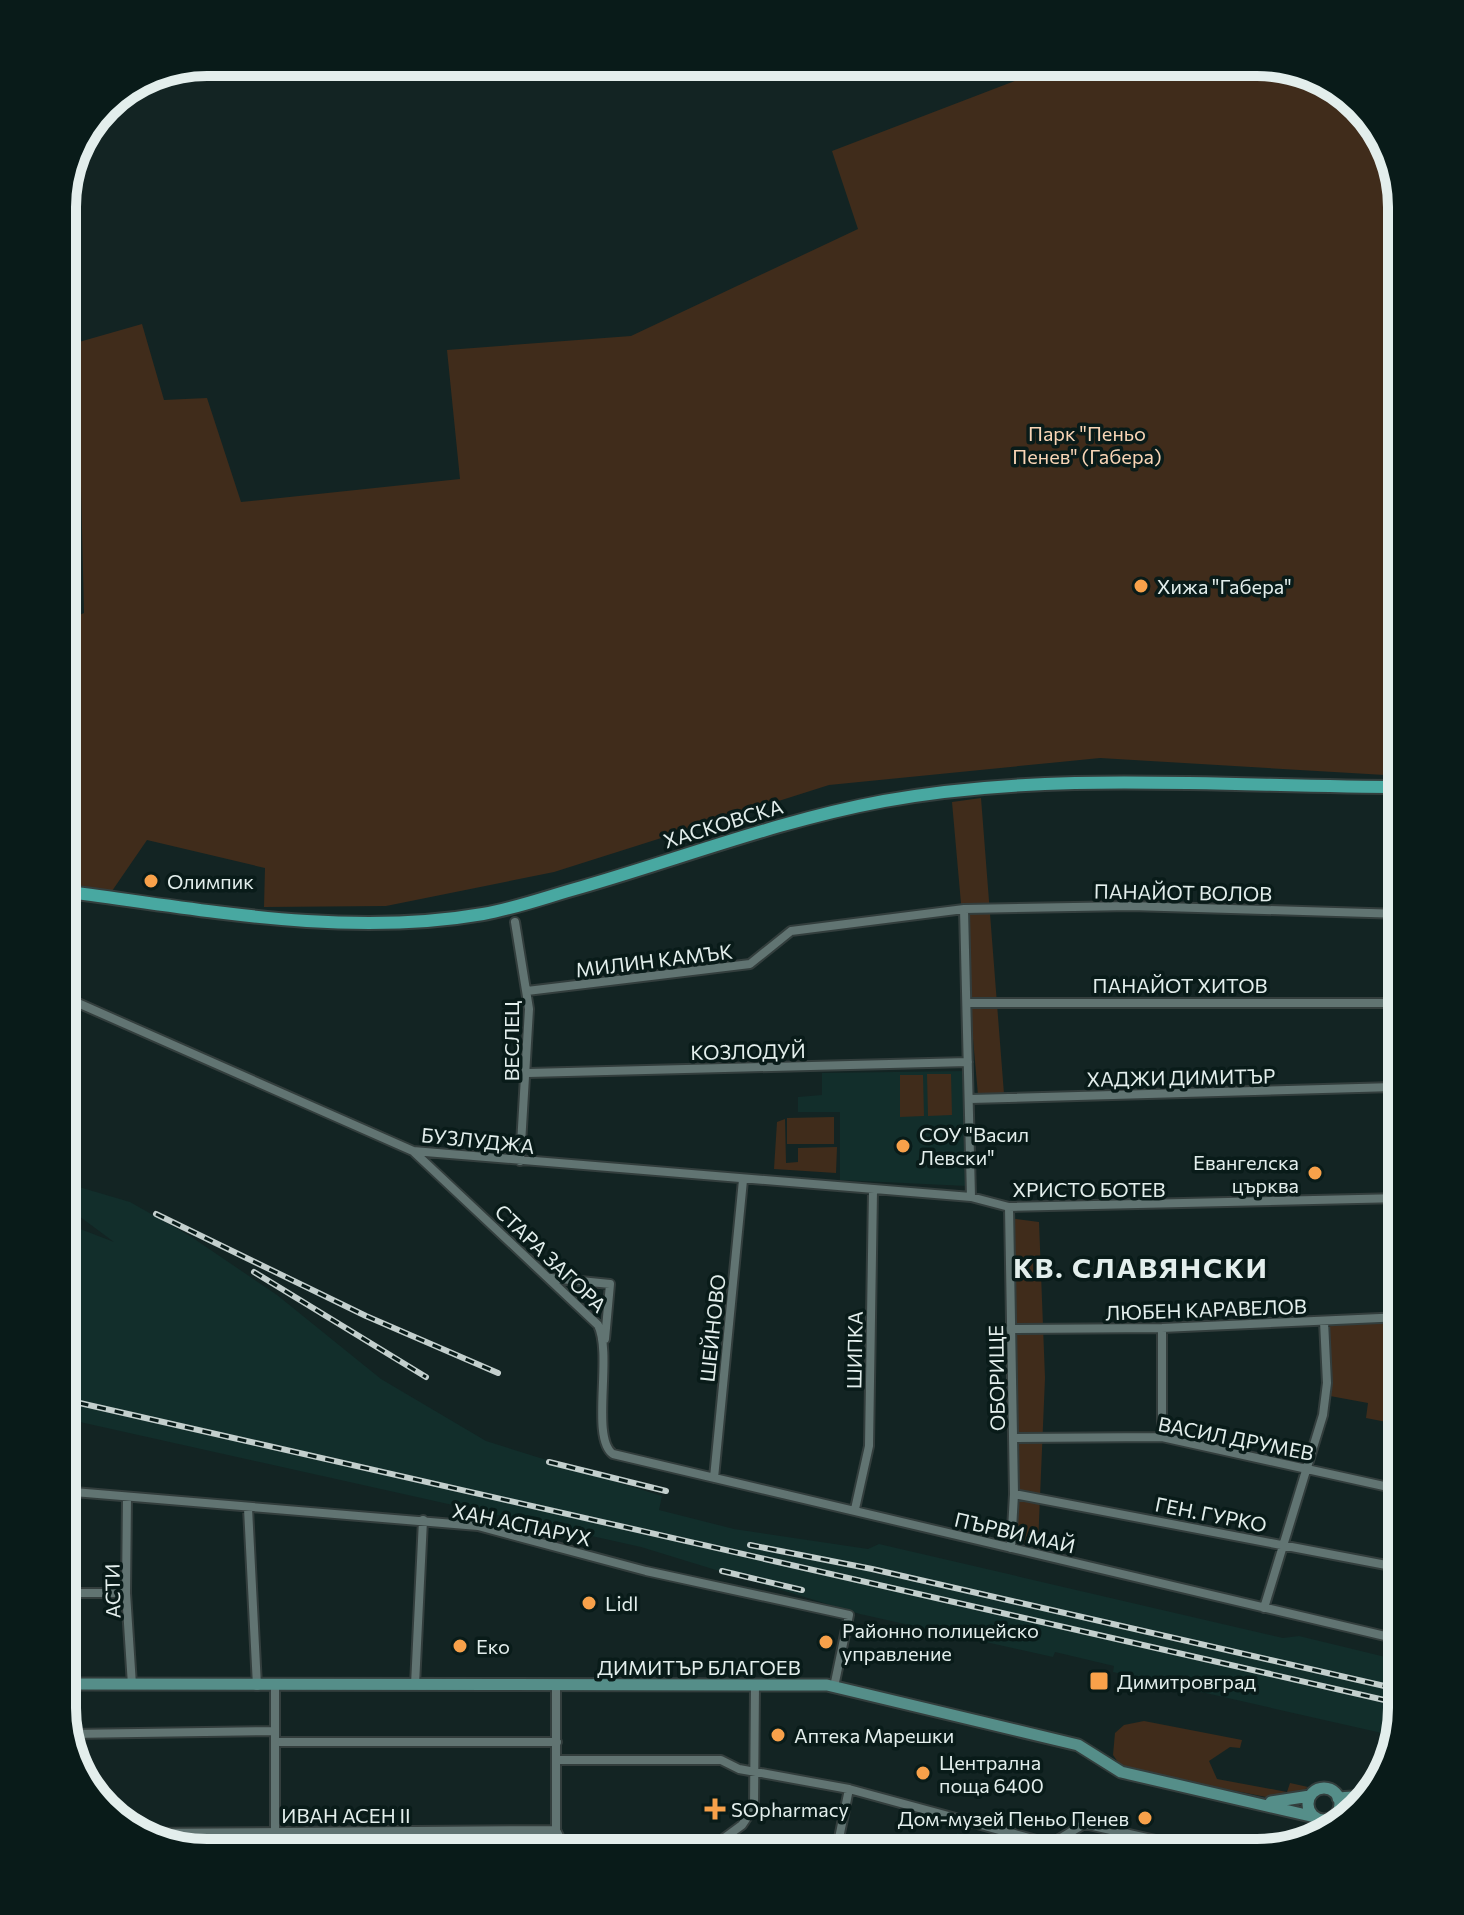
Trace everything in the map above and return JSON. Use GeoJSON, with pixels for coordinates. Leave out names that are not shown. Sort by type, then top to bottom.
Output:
{"type":"FeatureCollection","features":[{"type":"Feature","properties":{"kind":"main road","name":"ХАСКОВСКА"},"geometry":{"type":"LineString","coordinates":[[76,893],[279,918],[368,922],[454,918],[522,905],[790,824],[886,801],[1030,784],[1388,787]]}},
{"type":"Feature","properties":{"kind":"street","name":"ПАНАЙОТ ВОЛОВ"},"geometry":{"type":"LineString","coordinates":[[964,909],[1131,906],[1388,913]]}},
{"type":"Feature","properties":{"kind":"street","name":"МИЛИН КАМЪК"},"geometry":{"type":"LineString","coordinates":[[527,991],[750,964],[791,931],[964,909]]}},
{"type":"Feature","properties":{"kind":"street"},"geometry":{"type":"LineString","coordinates":[[964,909],[971,1197]]}},
{"type":"Feature","properties":{"kind":"street","name":"ВЕСЛЕЦ"},"geometry":{"type":"LineString","coordinates":[[515,922],[527,991],[528,1073],[520,1161]]}},
{"type":"Feature","properties":{"kind":"street","name":"БУЗЛУДЖА"},"geometry":{"type":"LineString","coordinates":[[76,1002],[413,1151],[873,1190]]}},
{"type":"Feature","properties":{"kind":"street","name":"ПАНАЙОТ ХИТОВ"},"geometry":{"type":"LineString","coordinates":[[968,1003],[1388,1003]]}},
{"type":"Feature","properties":{"kind":"street","name":"КОЗЛОДУЙ"},"geometry":{"type":"LineString","coordinates":[[528,1073],[968,1062]]}},
{"type":"Feature","properties":{"kind":"street","name":"ХАДЖИ ДИМИТЪР"},"geometry":{"type":"LineString","coordinates":[[970,1099],[1388,1087]]}},
{"type":"Feature","properties":{"kind":"street","name":"СТАРА ЗАГОРА"},"geometry":{"type":"LineString","coordinates":[[413,1151],[598,1325],[605,1344],[603,1440],[608,1450],[620,1456]]}},
{"type":"Feature","properties":{"kind":"street","name":"ШЕЙНОВО"},"geometry":{"type":"LineString","coordinates":[[714,1478],[743,1180]]}},
{"type":"Feature","properties":{"kind":"street","name":"ХРИСТО БОТЕВ"},"geometry":{"type":"LineString","coordinates":[[873,1190],[971,1197],[1009,1207],[1388,1198]]}},
{"type":"Feature","properties":{"kind":"street","name":"ШИПКА"},"geometry":{"type":"LineString","coordinates":[[855,1509],[869,1446],[873,1190]]}},
{"type":"Feature","properties":{"kind":"street","name":"ОБОРИЩЕ"},"geometry":{"type":"LineString","coordinates":[[1009,1207],[1014,1494],[1011,1548]]}},
{"type":"Feature","properties":{"kind":"street"},"geometry":{"type":"LineString","coordinates":[[550,1278],[610,1284],[605,1344]]}},
{"type":"Feature","properties":{"kind":"street","name":"ЛЮБЕН КАРАВЕЛОВ"},"geometry":{"type":"LineString","coordinates":[[1010,1329],[1162,1328],[1388,1318]]}},
{"type":"Feature","properties":{"kind":"street"},"geometry":{"type":"LineString","coordinates":[[1264,1608],[1282,1544],[1309,1468],[1327,1383],[1324,1321]]}},
{"type":"Feature","properties":{"kind":"street"},"geometry":{"type":"LineString","coordinates":[[1162,1328],[1162,1437]]}},
{"type":"Feature","properties":{"kind":"street","name":"ВАСИЛ ДРУМЕВ"},"geometry":{"type":"LineString","coordinates":[[1013,1438],[1162,1437],[1388,1487]]}},
{"type":"Feature","properties":{"kind":"street","name":"ПЪРВИ МАЙ"},"geometry":{"type":"LineString","coordinates":[[620,1456],[1388,1637]]}},
{"type":"Feature","properties":{"kind":"street","name":"ХАН АСПАРУХ"},"geometry":{"type":"LineString","coordinates":[[76,1492],[423,1520],[506,1532],[646,1571],[849,1615],[834,1687]]}},
{"type":"Feature","properties":{"kind":"street","name":"ГЕН. ГУРКО"},"geometry":{"type":"LineString","coordinates":[[1014,1494],[1388,1565]]}},
{"type":"Feature","properties":{"kind":"street","name":"АСТИ"},"geometry":{"type":"LineString","coordinates":[[127,1497],[126,1593],[132,1685]]}},
{"type":"Feature","properties":{"kind":"street"},"geometry":{"type":"LineString","coordinates":[[248,1508],[257,1686]]}},
{"type":"Feature","properties":{"kind":"street"},"geometry":{"type":"LineString","coordinates":[[415,1685],[423,1520]]}},
{"type":"Feature","properties":{"kind":"street"},"geometry":{"type":"LineString","coordinates":[[76,1593],[126,1593]]}},
{"type":"Feature","properties":{"kind":"street","name":"ДИМИТЪР БЛАГОЕВ"},"geometry":{"type":"LineString","coordinates":[[76,1684],[755,1684],[834,1687],[1078,1745],[1121,1772],[1315,1817]]}},
{"type":"Feature","properties":{"kind":"street"},"geometry":{"type":"LineString","coordinates":[[722,1839],[750,1817],[754,1807],[755,1684]]}},
{"type":"Feature","properties":{"kind":"street"},"geometry":{"type":"LineString","coordinates":[[556,1685],[556,1830],[560,1839]]}},
{"type":"Feature","properties":{"kind":"street"},"geometry":{"type":"LineString","coordinates":[[275,1686],[275,1831]]}},
{"type":"Feature","properties":{"kind":"street"},"geometry":{"type":"LineString","coordinates":[[79,1734],[275,1731]]}},
{"type":"Feature","properties":{"kind":"street"},"geometry":{"type":"LineString","coordinates":[[276,1742],[557,1742]]}},
{"type":"Feature","properties":{"kind":"street"},"geometry":{"type":"LineString","coordinates":[[557,1760],[721,1760],[739,1769],[756,1769],[849,1789],[1033,1839]]}},
{"type":"Feature","properties":{"kind":"street"},"geometry":{"type":"LineString","coordinates":[[1257,1802],[1310,1796],[1325,1788],[1338,1798],[1352,1797]]}},
{"type":"Feature","properties":{"kind":"street"},"geometry":{"type":"LineString","coordinates":[[839,1839],[849,1789]]}},
{"type":"Feature","properties":{"kind":"street"},"geometry":{"type":"LineString","coordinates":[[1310,1796],[1308,1808],[1315,1817],[1326,1819]]}},
{"type":"Feature","properties":{"kind":"street"},"geometry":{"type":"LineString","coordinates":[[1338,1798],[1339,1809]]}},
{"type":"Feature","properties":{"kind":"street"},"geometry":{"type":"LineString","coordinates":[[1059,1839],[1084,1824],[1152,1839]]}},
{"type":"Feature","properties":{"kind":"street","name":"ИВАН АСЕН II"},"geometry":{"type":"LineString","coordinates":[[166,1833],[556,1830]]}},
{"type":"Feature","properties":{"kind":"shaded area","name":"СОУ \"Васил Левски\""},"geometry":{"type":"Polygon","coordinates":[[[964,1071],[967,1186],[840,1180],[840,1112],[798,1112],[798,1097],[822,1095],[822,1073],[964,1071]]]}},
{"type":"Feature","properties":{"kind":"shaded area"},"geometry":{"type":"Polygon","coordinates":[[[76,1186],[130,1202],[190,1236],[277,1295],[381,1379],[486,1441],[662,1496],[659,1510],[734,1529],[868,1549],[879,1544],[1283,1638],[1299,1636],[1388,1658],[1385,1734],[1113,1672],[1114,1666],[1055,1652],[1053,1657],[860,1614],[641,1547],[76,1421],[76,1227],[114,1242],[76,1214],[76,1186]]]}},
{"type":"Feature","properties":{"kind":"shaded area"},"geometry":{"type":"Polygon","coordinates":[[[957,1833],[978,1839],[956,1839],[957,1833]]]}},
{"type":"Feature","properties":{"kind":"shaded area"},"geometry":{"type":"Polygon","coordinates":[[[1081,1834],[1103,1839],[1075,1839],[1081,1834]]]}},
{"type":"Feature","properties":{"kind":"shaded area"},"geometry":{"type":"Polygon","coordinates":[[[174,1835],[551,1838],[207,1839],[174,1835]]]}},
{"type":"Feature","properties":{"kind":"green space","name":"Парк \"Пеньо Пенев\" (Габера)"},"geometry":{"type":"Polygon","coordinates":[[[1028,76],[1265,76],[1307,86],[1343,109],[1355,121],[1378,157],[1384,173],[1388,207],[1388,775],[1100,758],[829,785],[554,872],[386,906],[264,907],[265,868],[147,840],[112,891],[76,889],[76,617],[84,613],[76,343],[142,324],[164,400],[207,398],[241,502],[460,479],[447,350],[631,336],[858,229],[832,151],[1028,76]]]}},
{"type":"Feature","properties":{"kind":"green space"},"geometry":{"type":"Polygon","coordinates":[[[981,798],[1004,1094],[978,1095],[952,802],[981,798]]]}},
{"type":"Feature","properties":{"kind":"green space"},"geometry":{"type":"Polygon","coordinates":[[[927,1074],[951,1074],[952,1115],[928,1116],[927,1074]]]}},
{"type":"Feature","properties":{"kind":"green space"},"geometry":{"type":"Polygon","coordinates":[[[900,1075],[923,1075],[924,1116],[900,1117],[900,1075]]]}},
{"type":"Feature","properties":{"kind":"green space"},"geometry":{"type":"Polygon","coordinates":[[[834,1117],[834,1144],[787,1144],[787,1118],[834,1117]]]}},
{"type":"Feature","properties":{"kind":"green space"},"geometry":{"type":"Polygon","coordinates":[[[785,1119],[786,1163],[798,1162],[798,1148],[837,1147],[836,1173],[774,1169],[777,1122],[785,1119]]]}},
{"type":"Feature","properties":{"kind":"green space"},"geometry":{"type":"Polygon","coordinates":[[[1009,1218],[1039,1222],[1045,1378],[1038,1545],[1011,1542],[1009,1218]]]}},
{"type":"Feature","properties":{"kind":"green space"},"geometry":{"type":"Polygon","coordinates":[[[1388,1323],[1388,1422],[1366,1418],[1368,1403],[1330,1396],[1329,1325],[1388,1323]]]}},
{"type":"Feature","properties":{"kind":"green space"},"geometry":{"type":"Polygon","coordinates":[[[1144,1721],[1242,1740],[1240,1748],[1230,1747],[1209,1761],[1217,1779],[1287,1792],[1290,1783],[1308,1787],[1299,1794],[1276,1799],[1122,1768],[1113,1755],[1115,1733],[1124,1725],[1144,1721]]]}},
{"type":"Feature","properties":{"kind":"railway"},"geometry":{"type":"LineString","coordinates":[[156,1214],[366,1316],[498,1373]]}},
{"type":"Feature","properties":{"kind":"railway"},"geometry":{"type":"LineString","coordinates":[[254,1272],[426,1377]]}},
{"type":"Feature","properties":{"kind":"railway"},"geometry":{"type":"LineString","coordinates":[[76,1402],[1388,1701]]}},
{"type":"Feature","properties":{"kind":"railway"},"geometry":{"type":"LineString","coordinates":[[549,1462],[666,1491]]}},
{"type":"Feature","properties":{"kind":"railway"},"geometry":{"type":"LineString","coordinates":[[750,1545],[872,1569],[1388,1687]]}},
{"type":"Feature","properties":{"kind":"railway"},"geometry":{"type":"LineString","coordinates":[[722,1571],[802,1590]]}},
{"type":"Feature","properties":{"kind":"place","name":"Хижа \"Габера\""},"geometry":{"type":"Point","coordinates":[1141,586]}},
{"type":"Feature","properties":{"kind":"place","name":"Олимпик"},"geometry":{"type":"Point","coordinates":[151,881]}},
{"type":"Feature","properties":{"kind":"place","name":"СОУ \"Васил Левски\""},"geometry":{"type":"Point","coordinates":[903,1146]}},
{"type":"Feature","properties":{"kind":"place","name":"Евангелска църква"},"geometry":{"type":"Point","coordinates":[1315,1173]}},
{"type":"Feature","properties":{"kind":"place","name":"Lidl"},"geometry":{"type":"Point","coordinates":[589,1603]}},
{"type":"Feature","properties":{"kind":"place","name":"Районно полицейско управление"},"geometry":{"type":"Point","coordinates":[826,1642]}},
{"type":"Feature","properties":{"kind":"place","name":"Еко"},"geometry":{"type":"Point","coordinates":[460,1646]}},
{"type":"Feature","properties":{"kind":"place","name":"Димитровград"},"geometry":{"type":"Point","coordinates":[1099,1681]}},
{"type":"Feature","properties":{"kind":"place","name":"Аптека Марешки"},"geometry":{"type":"Point","coordinates":[778,1735]}},
{"type":"Feature","properties":{"kind":"place","name":"Централна поща 6400"},"geometry":{"type":"Point","coordinates":[923,1773]}},
{"type":"Feature","properties":{"kind":"place","name":"SOpharmacy"},"geometry":{"type":"Point","coordinates":[715,1809]}},
{"type":"Feature","properties":{"kind":"place","name":"Дом-музей Пеньо Пенев"},"geometry":{"type":"Point","coordinates":[1145,1818]}},
{"type":"Feature","properties":{"kind":"district","name":"КВ. СЛАВЯНСКИ"},"geometry":{"type":"Point","coordinates":[1141,1267]}}]}
